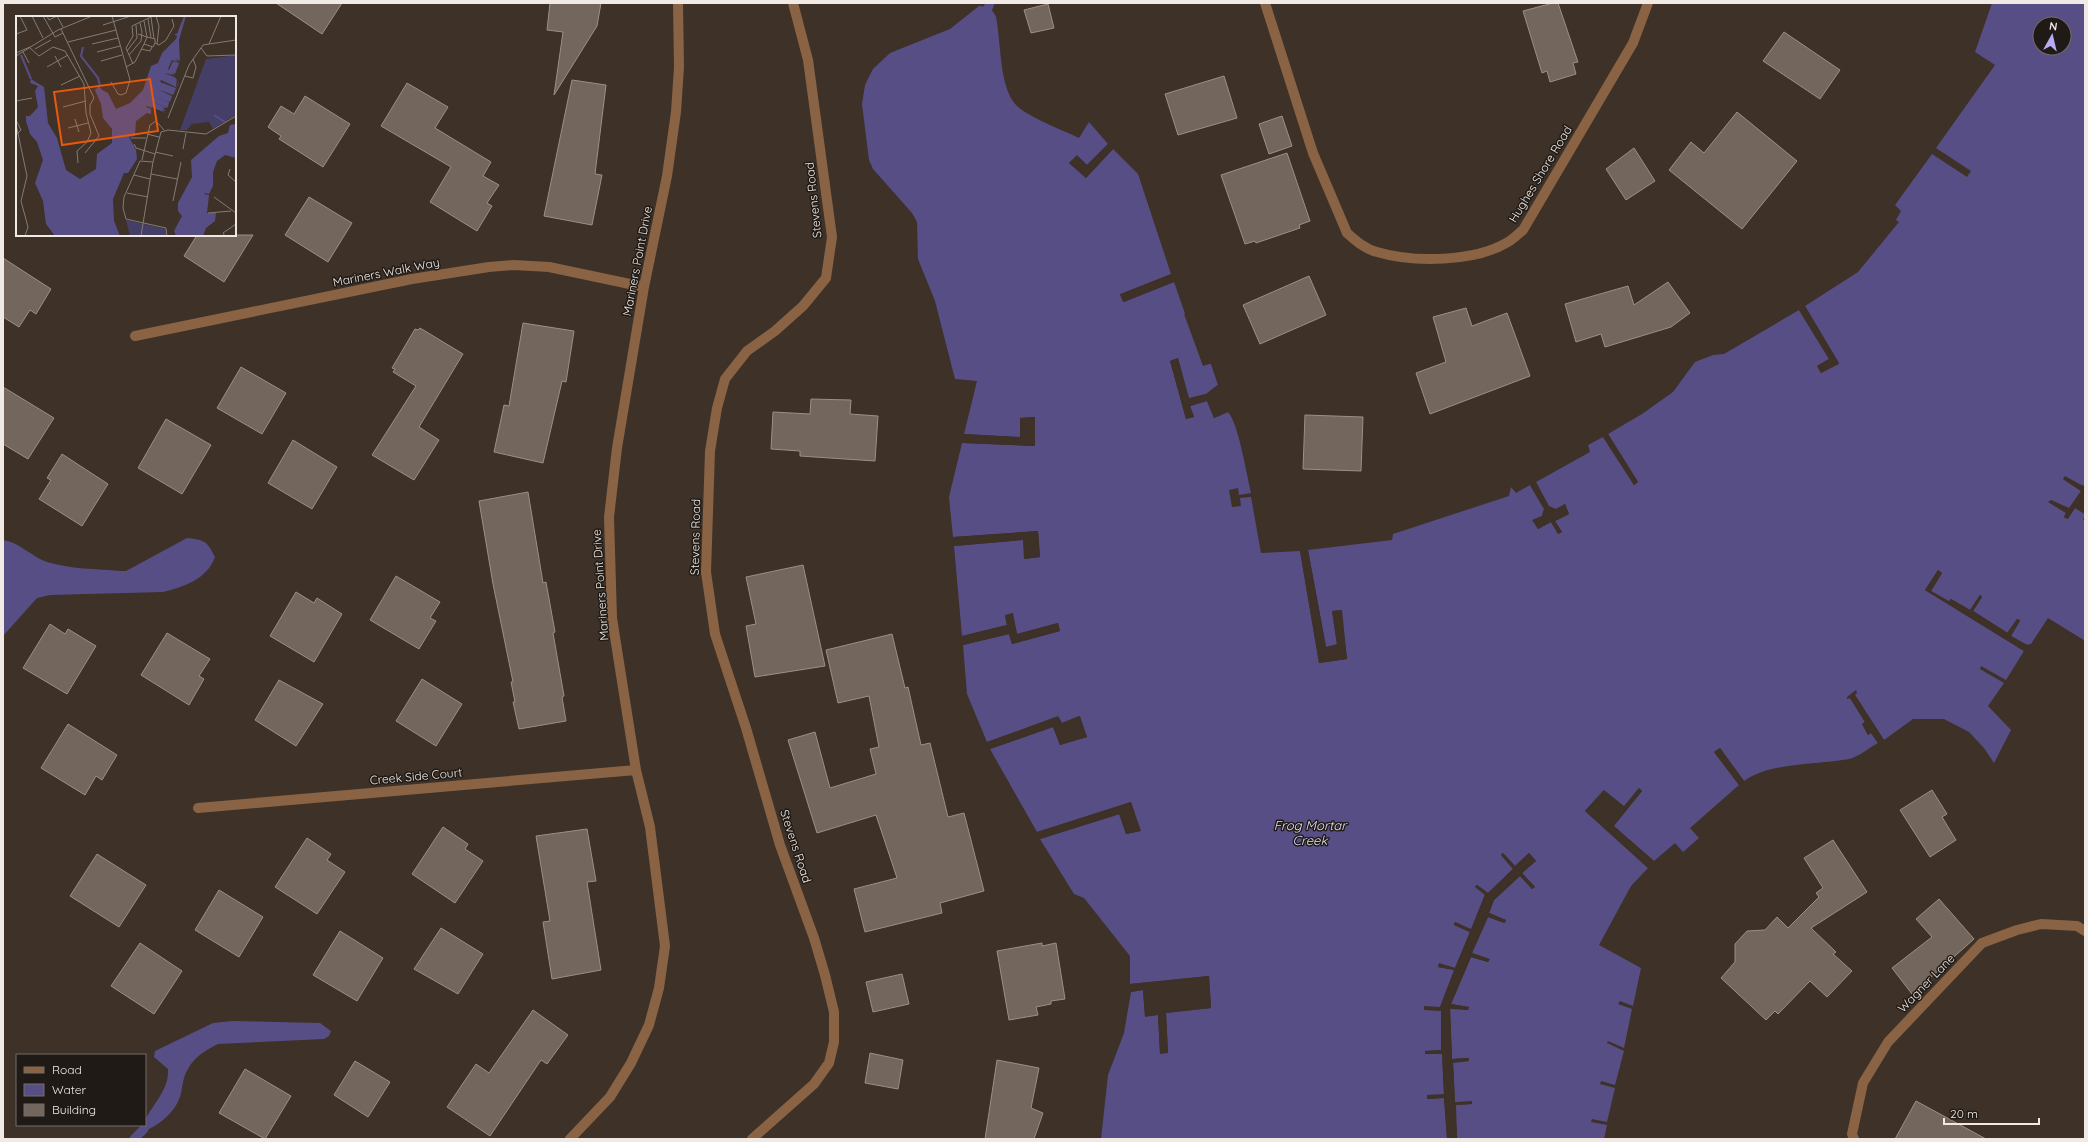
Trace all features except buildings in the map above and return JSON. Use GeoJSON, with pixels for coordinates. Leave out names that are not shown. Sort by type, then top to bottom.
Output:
{"type":"FeatureCollection","features":[{"type":"Feature","properties":{"kind":"street","name":"Mariners Point Drive"},"geometry":{"type":"LineString","coordinates":[[570,1139],[610,1097],[631,1063],[649,1025],[659,988],[665,946],[662,908],[650,827],[636,770],[612,618],[609,517],[616,456],[644,287],[668,176],[676,112],[679,67],[678,3]]}},
{"type":"Feature","properties":{"kind":"street","name":"Stevens Road"},"geometry":{"type":"LineString","coordinates":[[752,1139],[814,1084],[829,1063],[834,1042],[834,1012],[825,975],[814,938],[780,845],[746,728],[715,634],[706,572],[710,451],[717,408],[725,379],[747,351],[803,306],[826,278],[832,237],[808,60],[793,3]]}},
{"type":"Feature","properties":{"kind":"street","name":"Hughes Shore Road"},"geometry":{"type":"LineString","coordinates":[[1265,3],[1313,153],[1347,233],[1355,241],[1376,252],[1428,259],[1461,258],[1508,242],[1523,230],[1633,44],[1648,3]]}},
{"type":"Feature","properties":{"kind":"street","name":"Mariners Walk Way"},"geometry":{"type":"LineString","coordinates":[[135,336],[412,279],[489,267],[514,265],[549,267],[644,287]]}},
{"type":"Feature","properties":{"kind":"street","name":"Creek Side Court"},"geometry":{"type":"LineString","coordinates":[[198,808],[636,770]]}},
{"type":"Feature","properties":{"kind":"street","name":"Wagner Lane"},"geometry":{"type":"LineString","coordinates":[[1854,1139],[1852,1134],[1863,1083],[1888,1042],[1982,944],[2017,930],[2041,924],[2078,926],[2085,931]]}},
{"type":"Feature","properties":{"kind":"water","name":"Frog Mortar Creek"},"geometry":{"type":"Polygon","coordinates":[[[1992,3],[2085,3],[2085,484],[2083,486],[2063,479],[2081,491],[2069,509],[2051,500],[2049,502],[2066,513],[2064,517],[2068,519],[2075,508],[2085,514],[2083,520],[2085,521],[2085,641],[2048,618],[2031,644],[2027,645],[2011,636],[2020,620],[2017,619],[2008,633],[1973,611],[1982,597],[1980,595],[1970,610],[1951,599],[1949,602],[1931,591],[1942,573],[1938,570],[1925,590],[2024,651],[2006,680],[1981,666],[1980,669],[2004,683],[1988,706],[2011,730],[1994,763],[1984,748],[1969,732],[1944,719],[1913,719],[1884,740],[1855,695],[1856,691],[1848,699],[1850,698],[1865,722],[1862,724],[1868,735],[1871,733],[1878,743],[1849,759],[1780,767],[1767,770],[1744,781],[1720,748],[1714,752],[1739,785],[1690,828],[1699,838],[1683,852],[1675,843],[1654,861],[1613,826],[1642,791],[1639,788],[1624,807],[1603,791],[1585,811],[1648,868],[1631,886],[1599,945],[1641,968],[1633,1006],[1620,1001],[1618,1004],[1632,1009],[1624,1048],[1608,1041],[1607,1043],[1624,1051],[1615,1085],[1601,1081],[1600,1084],[1615,1088],[1607,1122],[1592,1119],[1591,1122],[1607,1125],[1604,1139],[1457,1139],[1455,1105],[1472,1104],[1472,1102],[1455,1102],[1453,1062],[1469,1061],[1468,1058],[1452,1059],[1450,1008],[1468,1010],[1469,1007],[1451,1004],[1471,957],[1488,962],[1489,959],[1472,953],[1488,917],[1504,923],[1506,920],[1489,913],[1494,900],[1520,876],[1532,889],[1535,887],[1522,873],[1536,861],[1529,853],[1515,866],[1503,853],[1501,855],[1513,869],[1488,893],[1477,885],[1475,887],[1485,894],[1471,930],[1455,922],[1454,925],[1470,932],[1455,968],[1439,964],[1438,967],[1455,970],[1440,1007],[1424,1007],[1424,1010],[1441,1010],[1441,1050],[1426,1051],[1425,1054],[1442,1053],[1444,1095],[1427,1095],[1427,1099],[1444,1098],[1447,1139],[1101,1139],[1108,1075],[1124,1033],[1131,992],[1143,990],[1145,1016],[1158,1015],[1160,1053],[1168,1053],[1166,1013],[1211,1008],[1209,976],[1130,984],[1130,956],[1084,898],[1074,894],[1040,839],[1120,814],[1126,834],[1140,831],[1131,802],[1037,832],[990,749],[1053,727],[1060,745],[1087,737],[1080,716],[1062,723],[1058,717],[987,742],[967,694],[963,645],[1009,634],[1012,644],[1060,631],[1058,623],[1017,634],[1012,613],[1005,616],[1007,625],[962,636],[954,546],[1023,540],[1025,559],[1040,557],[1038,531],[953,537],[949,497],[962,443],[1035,446],[1035,417],[1020,418],[1020,437],[964,434],[977,381],[955,379],[935,301],[918,259],[917,222],[912,213],[873,169],[869,160],[862,104],[865,85],[873,69],[890,53],[950,29],[979,6],[987,7],[996,17],[1006,87],[1010,97],[1016,105],[1021,110],[1037,119],[1079,138],[1089,122],[1108,144],[1087,165],[1077,156],[1069,163],[1086,178],[1113,149],[1138,174],[1171,274],[1120,295],[1124,302],[1174,282],[1203,365],[1211,364],[1218,385],[1206,394],[1188,399],[1178,358],[1170,361],[1186,419],[1194,417],[1190,406],[1207,401],[1214,418],[1228,412],[1232,418],[1239,438],[1251,493],[1239,495],[1238,488],[1229,490],[1232,507],[1241,506],[1240,498],[1251,497],[1261,553],[1300,551],[1319,663],[1347,659],[1341,610],[1332,611],[1337,645],[1326,647],[1308,550],[1392,540],[1393,534],[1509,496],[1511,487],[1516,493],[1530,485],[1544,509],[1542,516],[1533,520],[1538,529],[1551,522],[1558,534],[1562,532],[1555,521],[1569,514],[1565,504],[1556,509],[1549,507],[1536,482],[1590,452],[1588,445],[1603,437],[1634,485],[1638,482],[1608,434],[1642,414],[1673,392],[1695,362],[1713,355],[1724,354],[1799,310],[1829,359],[1817,366],[1821,373],[1839,363],[1805,306],[1858,272],[1899,222],[1896,220],[1901,211],[1895,205],[1932,154],[1967,177],[1971,171],[1936,148],[1995,65],[1975,52],[1992,3]]]}},
{"type":"Feature","properties":{"kind":"water"},"geometry":{"type":"Polygon","coordinates":[[[187,538],[205,542],[215,557],[211,565],[201,576],[187,585],[163,592],[50,595],[37,598],[3,636],[3,540],[15,544],[47,562],[65,566],[126,571],[187,538]]]}},
{"type":"Feature","properties":{"kind":"water"},"geometry":{"type":"Polygon","coordinates":[[[233,1021],[320,1023],[331,1031],[329,1036],[324,1039],[218,1044],[214,1046],[201,1054],[186,1072],[179,1099],[173,1110],[158,1124],[147,1130],[144,1129],[144,1126],[146,1126],[146,1119],[165,1087],[167,1078],[168,1069],[154,1057],[155,1051],[213,1023],[233,1021]]]}},
{"type":"Feature","properties":{"kind":"pier"},"geometry":{"type":"Polygon","coordinates":[[[1108,144],[1109,145],[1088,167],[1077,158],[1072,163],[1086,175],[1112,148],[1113,149],[1086,178],[1069,163],[1077,155],[1087,165],[1108,144]]]}},
{"type":"Feature","properties":{"kind":"pier"},"geometry":{"type":"Polygon","coordinates":[[[1171,274],[1172,276],[1123,295],[1124,299],[1173,280],[1174,282],[1123,302],[1120,294],[1171,274]]]}},
{"type":"Feature","properties":{"kind":"pier"},"geometry":{"type":"Polygon","coordinates":[[[1805,306],[1839,364],[1821,373],[1817,366],[1829,359],[1799,310],[1801,309],[1831,358],[1820,367],[1822,370],[1836,363],[1803,307],[1805,306]]]}},
{"type":"Feature","properties":{"kind":"pier"},"geometry":{"type":"Polygon","coordinates":[[[1187,313],[1204,363],[1211,363],[1203,366],[1184,314],[1187,313]]]}},
{"type":"Feature","properties":{"kind":"pier"},"geometry":{"type":"Polygon","coordinates":[[[1178,358],[1189,398],[1206,394],[1219,384],[1211,363],[1220,385],[1207,395],[1188,400],[1176,361],[1172,362],[1188,417],[1191,416],[1189,405],[1207,399],[1215,415],[1228,410],[1234,418],[1228,412],[1214,418],[1207,401],[1190,406],[1194,417],[1186,419],[1170,361],[1178,358]]]}},
{"type":"Feature","properties":{"kind":"pier"},"geometry":{"type":"Polygon","coordinates":[[[1035,417],[1035,446],[962,443],[963,441],[1033,443],[1033,419],[1022,420],[1021,439],[964,436],[964,434],[1020,437],[1020,418],[1035,417]]]}},
{"type":"Feature","properties":{"kind":"pier"},"geometry":{"type":"Polygon","coordinates":[[[1608,434],[1638,482],[1634,485],[1603,437],[1605,436],[1634,482],[1636,481],[1606,435],[1608,434]]]}},
{"type":"Feature","properties":{"kind":"pier"},"geometry":{"type":"Polygon","coordinates":[[[2065,476],[2083,486],[2085,484],[2083,488],[2073,483],[2083,491],[2085,490],[2081,497],[2085,502],[2079,497],[2070,511],[2057,505],[2068,512],[2067,517],[2075,506],[2085,512],[2085,514],[2075,508],[2067,519],[2064,517],[2066,513],[2048,502],[2051,500],[2069,508],[2081,491],[2063,479],[2065,476]]]}},
{"type":"Feature","properties":{"kind":"pier"},"geometry":{"type":"Polygon","coordinates":[[[1536,482],[1549,506],[1556,509],[1565,504],[1569,514],[1555,521],[1562,532],[1558,534],[1551,522],[1538,529],[1532,520],[1542,516],[1544,509],[1530,485],[1532,484],[1546,509],[1543,517],[1535,521],[1538,526],[1553,521],[1566,513],[1564,507],[1556,511],[1547,508],[1534,483],[1536,482]]]}},
{"type":"Feature","properties":{"kind":"pier"},"geometry":{"type":"Polygon","coordinates":[[[1038,531],[1040,557],[1024,559],[1023,540],[954,546],[954,544],[1023,538],[1026,557],[1038,555],[1036,533],[953,539],[953,537],[1038,531]]]}},
{"type":"Feature","properties":{"kind":"pier"},"geometry":{"type":"Polygon","coordinates":[[[1306,550],[1308,550],[1326,647],[1337,644],[1332,611],[1342,610],[1347,659],[1319,663],[1300,551],[1302,551],[1321,661],[1345,657],[1340,612],[1335,613],[1339,645],[1326,649],[1306,550]]]}},
{"type":"Feature","properties":{"kind":"pier"},"geometry":{"type":"Polygon","coordinates":[[[1938,570],[1942,573],[1931,591],[1949,601],[1951,599],[1970,610],[1980,595],[1982,597],[1973,611],[2007,633],[2017,619],[2020,621],[2011,636],[2027,645],[2031,644],[2027,647],[2009,638],[2010,634],[2007,635],[1971,611],[1952,601],[1950,603],[2025,650],[2023,654],[2024,651],[1925,590],[1938,570]]]}},
{"type":"Feature","properties":{"kind":"pier"},"geometry":{"type":"Polygon","coordinates":[[[1013,613],[1017,634],[1058,623],[1060,631],[1012,644],[1009,634],[963,645],[963,643],[1009,632],[1013,642],[1058,630],[1057,625],[1017,636],[1011,616],[1007,617],[1008,627],[962,638],[962,636],[1007,625],[1005,615],[1013,613]]]}},
{"type":"Feature","properties":{"kind":"pier"},"geometry":{"type":"Polygon","coordinates":[[[2048,619],[2085,641],[2085,643],[2049,620],[2030,646],[2048,619]]]}},
{"type":"Feature","properties":{"kind":"pier"},"geometry":{"type":"Polygon","coordinates":[[[1856,690],[1857,693],[1855,695],[1884,740],[1882,741],[1853,695],[1851,696],[1867,722],[1864,725],[1869,732],[1873,732],[1880,742],[1878,743],[1871,733],[1868,735],[1862,724],[1865,722],[1850,698],[1847,699],[1847,697],[1856,690]]]}},
{"type":"Feature","properties":{"kind":"pier"},"geometry":{"type":"Polygon","coordinates":[[[1058,716],[1062,723],[1079,716],[1087,737],[1060,745],[1053,727],[990,749],[990,747],[1053,725],[1061,742],[1084,736],[1078,719],[1062,725],[1057,719],[988,743],[987,742],[1058,716]]]}},
{"type":"Feature","properties":{"kind":"pier"},"geometry":{"type":"Polygon","coordinates":[[[1720,748],[1744,781],[1742,782],[1719,751],[1717,752],[1741,783],[1739,785],[1714,752],[1720,748]]]}},
{"type":"Feature","properties":{"kind":"pier"},"geometry":{"type":"Polygon","coordinates":[[[1639,788],[1642,791],[1614,826],[1654,861],[1653,863],[1612,826],[1639,791],[1624,808],[1604,793],[1587,811],[1649,866],[1648,868],[1585,811],[1604,790],[1624,806],[1639,788]]]}},
{"type":"Feature","properties":{"kind":"pier"},"geometry":{"type":"Polygon","coordinates":[[[1131,802],[1141,831],[1126,834],[1119,814],[1040,839],[1039,837],[1120,812],[1127,831],[1138,829],[1130,804],[1038,834],[1037,832],[1131,802]]]}},
{"type":"Feature","properties":{"kind":"pier"},"geometry":{"type":"Polygon","coordinates":[[[1503,853],[1515,866],[1529,853],[1536,861],[1522,873],[1535,887],[1532,889],[1520,876],[1494,900],[1489,913],[1506,920],[1505,923],[1488,917],[1472,953],[1490,959],[1488,962],[1471,957],[1451,1004],[1469,1007],[1468,1010],[1450,1009],[1452,1059],[1469,1058],[1469,1061],[1453,1063],[1455,1102],[1472,1101],[1472,1104],[1456,1105],[1457,1139],[1455,1139],[1448,1009],[1450,1006],[1449,1004],[1469,956],[1481,958],[1471,955],[1470,953],[1487,915],[1492,899],[1533,861],[1529,856],[1487,895],[1441,1008],[1442,1051],[1449,1138],[1443,1139],[1447,1138],[1444,1098],[1427,1099],[1427,1095],[1444,1094],[1442,1054],[1425,1054],[1425,1051],[1441,1050],[1441,1011],[1424,1010],[1424,1006],[1440,1007],[1454,970],[1438,967],[1439,963],[1455,968],[1470,932],[1454,925],[1455,922],[1471,929],[1485,895],[1475,887],[1477,885],[1488,893],[1513,869],[1501,855],[1503,853]]]}},
{"type":"Feature","properties":{"kind":"pier"},"geometry":{"type":"Polygon","coordinates":[[[1209,976],[1211,1008],[1166,1013],[1168,1053],[1160,1054],[1158,1015],[1145,1017],[1143,990],[1131,992],[1131,990],[1145,989],[1147,1014],[1160,1014],[1162,1051],[1166,1051],[1164,1012],[1209,1006],[1207,978],[1131,986],[1130,984],[1209,976]]]}},
{"type":"Feature","properties":{"kind":"waterway"},"geometry":{"type":"LineString","coordinates":[[988,8],[990,3]]}},
{"type":"Feature","properties":{"kind":"waterway"},"geometry":{"type":"LineString","coordinates":[[134,1139],[144,1129]]}}]}
